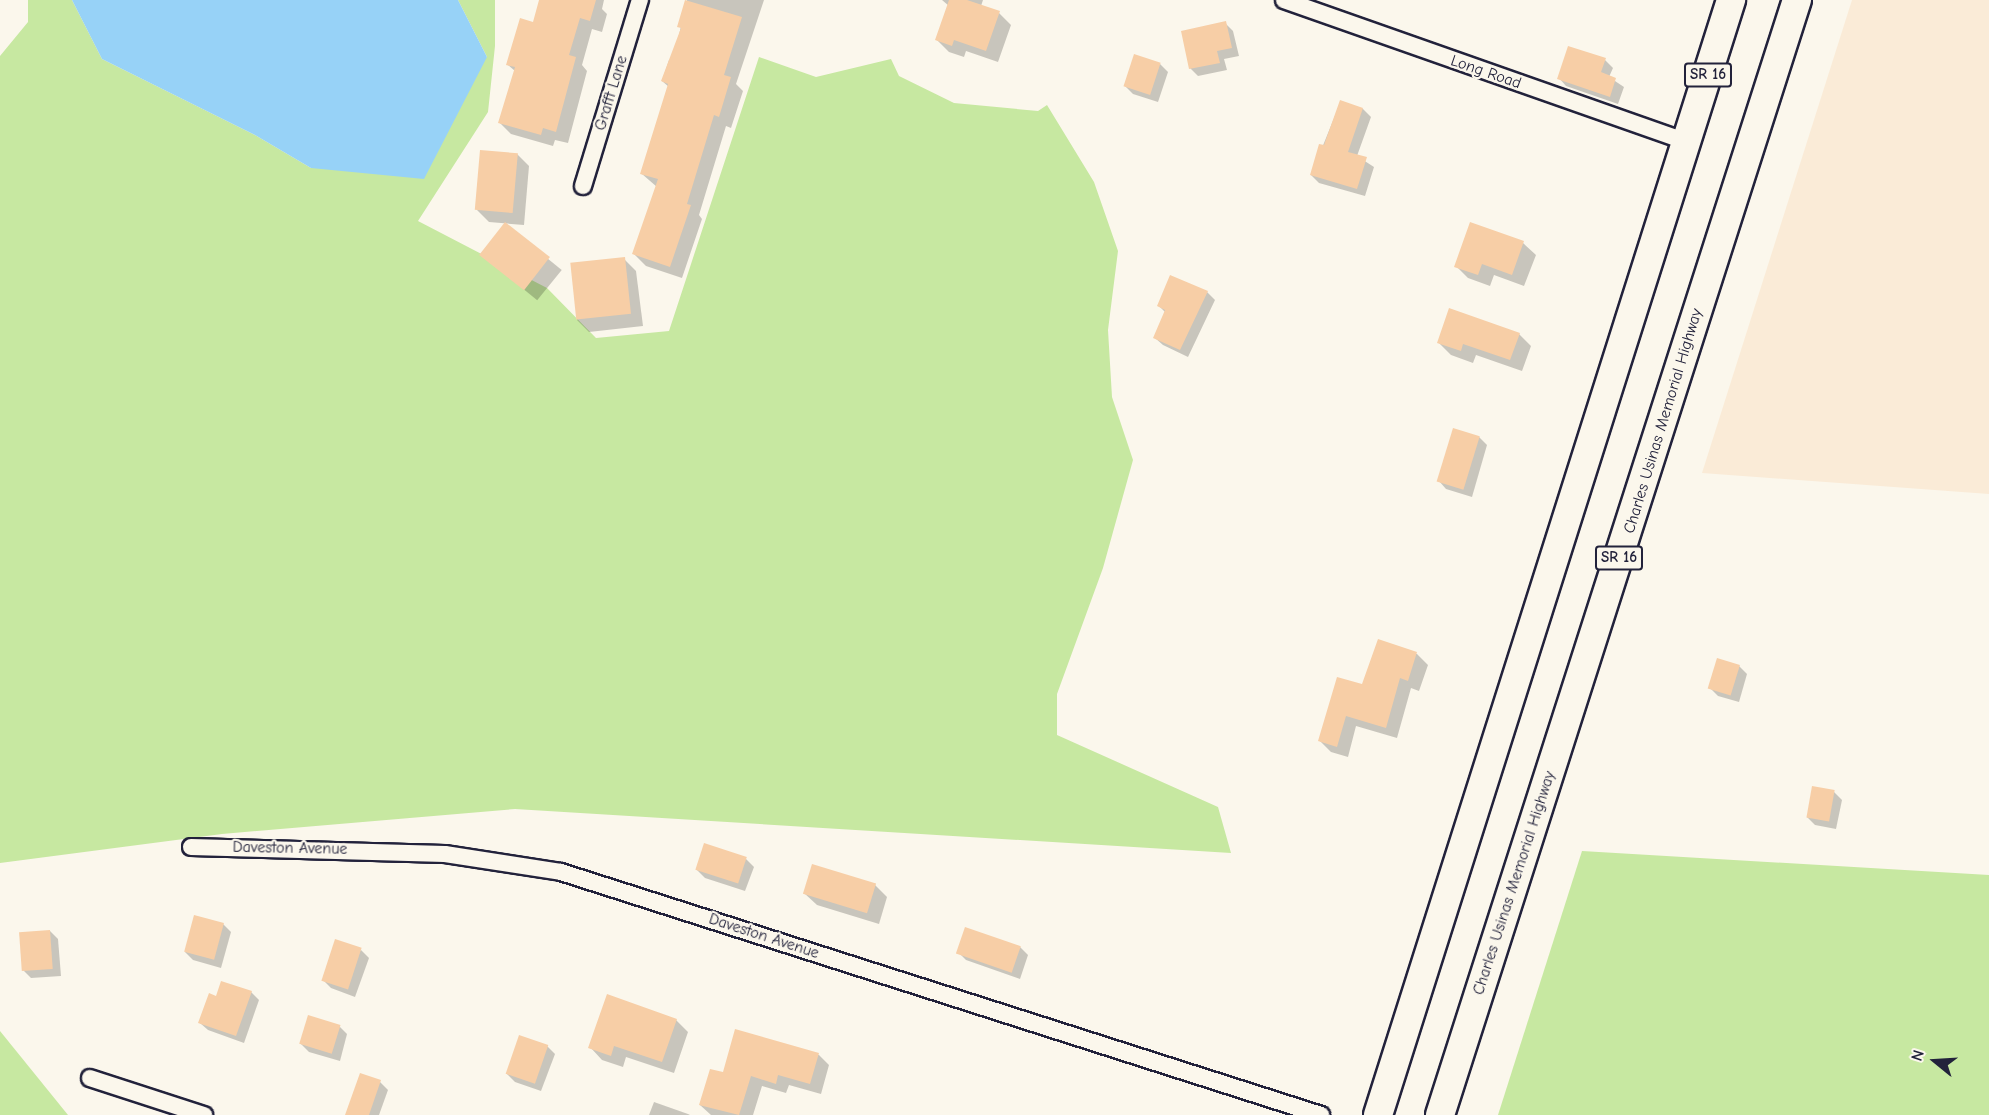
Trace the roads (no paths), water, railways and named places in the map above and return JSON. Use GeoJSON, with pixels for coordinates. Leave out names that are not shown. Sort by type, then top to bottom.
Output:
{"type":"FeatureCollection","features":[{"type":"Feature","properties":{"kind":"highway","name":"SR 16"},"geometry":{"type":"LineString","coordinates":[[1378,1115],[1688,142],[1731,0]]}},
{"type":"Feature","properties":{"kind":"highway","name":"Charles Usinas Memorial Highway"},"geometry":{"type":"LineString","coordinates":[[1440,1115],[1797,0]]}},
{"type":"Feature","properties":{"kind":"street","name":"Grafft Lane"},"geometry":{"type":"LineString","coordinates":[[583,186],[640,0]]}},
{"type":"Feature","properties":{"kind":"street","name":"Long Road"},"geometry":{"type":"LineString","coordinates":[[1284,0],[1688,142]]}},
{"type":"Feature","properties":{"kind":"street","name":"Daveston Avenue"},"geometry":{"type":"LineString","coordinates":[[191,848],[445,854],[561,872],[1321,1115]]}},
{"type":"Feature","properties":{"kind":"street"},"geometry":{"type":"LineString","coordinates":[[90,1078],[204,1115]]}},
{"type":"Feature","properties":{"kind":"water"},"geometry":{"type":"Polygon","coordinates":[[[72,0],[458,0],[487,57],[424,179],[311,168],[255,135],[102,59],[72,0]]]}}]}
